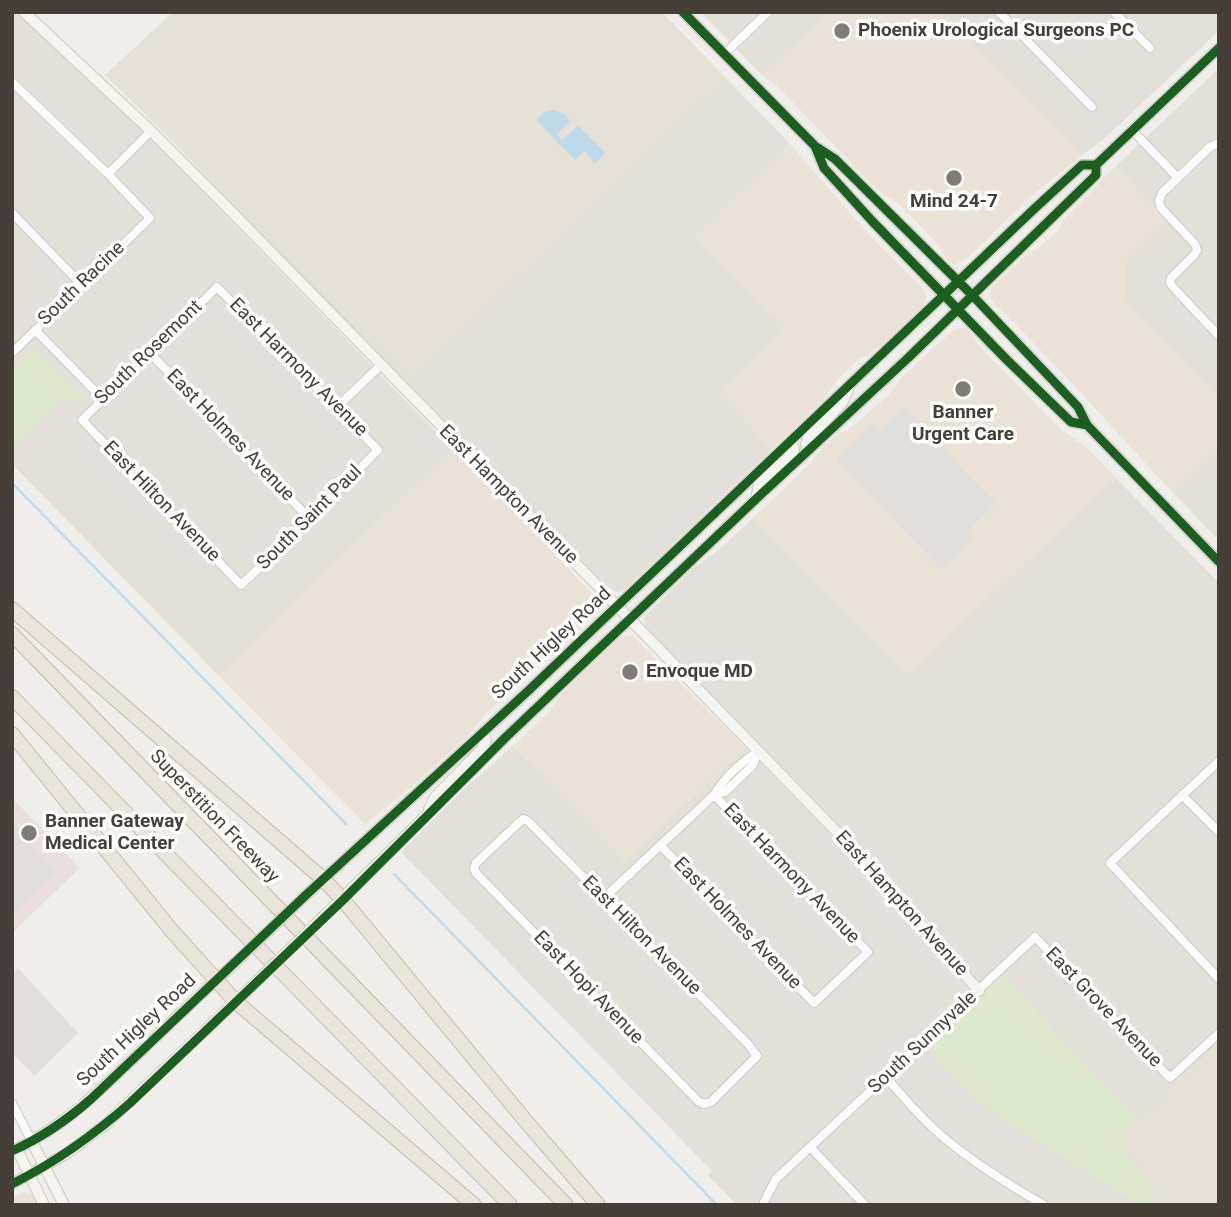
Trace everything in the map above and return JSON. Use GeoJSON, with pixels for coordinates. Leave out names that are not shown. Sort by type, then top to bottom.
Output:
{"type":"FeatureCollection","features":[{"type":"Feature","properties":{"kind":"highway"},"geometry":{"type":"LineString","coordinates":[[12,609],[323,879],[597,1205]]}},
{"type":"Feature","properties":{"kind":"highway","name":"Superstition Freeway"},"geometry":{"type":"LineString","coordinates":[[12,634],[566,1205]]}},
{"type":"Feature","properties":{"kind":"highway"},"geometry":{"type":"LineString","coordinates":[[12,697],[510,1205]]}},
{"type":"Feature","properties":{"kind":"highway"},"geometry":{"type":"LineString","coordinates":[[12,734],[172,931],[235,1001],[474,1205]]}},
{"type":"Feature","properties":{"kind":"main road","name":"East Hampton Avenue"},"geometry":{"type":"LineString","coordinates":[[24,12],[151,131],[630,619],[871,867],[979,991]]}},
{"type":"Feature","properties":{"kind":"main road"},"geometry":{"type":"LineString","coordinates":[[683,12],[815,146],[835,159],[972,295],[1079,407],[1087,425],[1219,562]]}},
{"type":"Feature","properties":{"kind":"main road","name":"South Higley Road"},"geometry":{"type":"LineString","coordinates":[[20,1145],[64,1120],[91,1099],[323,879],[617,607],[1082,165],[1096,165],[1219,48]]}},
{"type":"Feature","properties":{"kind":"main road"},"geometry":{"type":"LineString","coordinates":[[815,146],[824,169],[944,295],[1071,422],[1087,425]]}},
{"type":"Feature","properties":{"kind":"main road","name":"South Higley Road"},"geometry":{"type":"LineString","coordinates":[[12,1184],[82,1143],[119,1112],[342,900],[505,738],[958,309],[1096,175],[1096,165]]}},
{"type":"Feature","properties":{"kind":"main road"},"geometry":{"type":"LineString","coordinates":[[809,448],[806,445],[808,438],[842,403],[851,384]]}},
{"type":"Feature","properties":{"kind":"main road"},"geometry":{"type":"LineString","coordinates":[[755,499],[760,484],[794,449],[792,441]]}},
{"type":"Feature","properties":{"kind":"main road"},"geometry":{"type":"LineString","coordinates":[[425,818],[435,797],[482,749],[486,740],[483,733]]}},
{"type":"Feature","properties":{"kind":"main road"},"geometry":{"type":"LineString","coordinates":[[20,1145],[44,1167],[64,1205]]}},
{"type":"Feature","properties":{"kind":"main road"},"geometry":{"type":"LineString","coordinates":[[20,1145],[29,1175],[44,1205]]}},
{"type":"Feature","properties":{"kind":"street"},"geometry":{"type":"LineString","coordinates":[[724,54],[768,12]]}},
{"type":"Feature","properties":{"kind":"street"},"geometry":{"type":"LineString","coordinates":[[999,12],[1091,107]]}},
{"type":"Feature","properties":{"kind":"street"},"geometry":{"type":"LineString","coordinates":[[1114,12],[1150,48]]}},
{"type":"Feature","properties":{"kind":"street"},"geometry":{"type":"LineString","coordinates":[[12,82],[108,174],[151,131]]}},
{"type":"Feature","properties":{"kind":"street"},"geometry":{"type":"LineString","coordinates":[[1132,130],[1178,178]]}},
{"type":"Feature","properties":{"kind":"street"},"geometry":{"type":"LineString","coordinates":[[1219,143],[1210,148],[1162,193],[1158,201],[1161,208],[1195,244],[1197,250],[1170,282],[1219,336]]}},
{"type":"Feature","properties":{"kind":"street","name":"South Racine"},"geometry":{"type":"LineString","coordinates":[[13,350],[150,218],[108,174]]}},
{"type":"Feature","properties":{"kind":"street"},"geometry":{"type":"LineString","coordinates":[[12,213],[82,285]]}},
{"type":"Feature","properties":{"kind":"street","name":"South Rosemont"},"geometry":{"type":"LineString","coordinates":[[82,420],[217,287]]}},
{"type":"Feature","properties":{"kind":"street","name":"East Harmony Avenue"},"geometry":{"type":"LineString","coordinates":[[217,287],[378,450]]}},
{"type":"Feature","properties":{"kind":"street"},"geometry":{"type":"LineString","coordinates":[[35,330],[103,399]]}},
{"type":"Feature","properties":{"kind":"street","name":"East Holmes Avenue"},"geometry":{"type":"LineString","coordinates":[[149,353],[310,519]]}},
{"type":"Feature","properties":{"kind":"street"},"geometry":{"type":"LineString","coordinates":[[336,408],[381,365]]}},
{"type":"Feature","properties":{"kind":"street","name":"East Hilton Avenue"},"geometry":{"type":"LineString","coordinates":[[82,420],[241,585]]}},
{"type":"Feature","properties":{"kind":"street","name":"South Saint Paul"},"geometry":{"type":"LineString","coordinates":[[241,585],[378,450]]}},
{"type":"Feature","properties":{"kind":"street"},"geometry":{"type":"LineString","coordinates":[[604,898],[714,795],[725,792],[747,758],[758,752]]}},
{"type":"Feature","properties":{"kind":"street"},"geometry":{"type":"LineString","coordinates":[[1219,761],[1110,863],[1219,979]]}},
{"type":"Feature","properties":{"kind":"street","name":"East Harmony Avenue"},"geometry":{"type":"LineString","coordinates":[[714,795],[868,952],[814,1003]]}},
{"type":"Feature","properties":{"kind":"street"},"geometry":{"type":"LineString","coordinates":[[1182,795],[1219,832]]}},
{"type":"Feature","properties":{"kind":"street","name":"East Hilton Avenue"},"geometry":{"type":"LineString","coordinates":[[474,869],[476,863],[523,819],[528,821],[757,1056]]}},
{"type":"Feature","properties":{"kind":"street","name":"East Holmes Avenue"},"geometry":{"type":"LineString","coordinates":[[660,845],[814,1003]]}},
{"type":"Feature","properties":{"kind":"street","name":"East Hopi Avenue"},"geometry":{"type":"LineString","coordinates":[[474,869],[699,1102],[711,1102],[757,1056]]}},
{"type":"Feature","properties":{"kind":"street","name":"South Sunnyvale"},"geometry":{"type":"LineString","coordinates":[[764,1202],[776,1179],[1035,937]]}},
{"type":"Feature","properties":{"kind":"street","name":"East Grove Avenue"},"geometry":{"type":"LineString","coordinates":[[1035,937],[1170,1078],[1217,1038]]}},
{"type":"Feature","properties":{"kind":"street"},"geometry":{"type":"LineString","coordinates":[[886,1077],[910,1105],[943,1136],[983,1167],[1044,1205]]}},
{"type":"Feature","properties":{"kind":"street"},"geometry":{"type":"LineString","coordinates":[[12,1103],[20,1145]]}},
{"type":"Feature","properties":{"kind":"street"},"geometry":{"type":"LineString","coordinates":[[810,1147],[865,1205]]}},
{"type":"Feature","properties":{"kind":"shaded area"},"geometry":{"type":"Polygon","coordinates":[[[12,12],[17,12],[158,146],[453,449],[219,676],[12,464],[12,12]]]}},
{"type":"Feature","properties":{"kind":"shaded area"},"geometry":{"type":"Polygon","coordinates":[[[173,12],[662,12],[725,77],[405,382],[105,75],[173,12]]]}},
{"type":"Feature","properties":{"kind":"shaded area"},"geometry":{"type":"Polygon","coordinates":[[[700,12],[828,12],[762,75],[700,12]]]}},
{"type":"Feature","properties":{"kind":"shaded area"},"geometry":{"type":"Polygon","coordinates":[[[828,12],[942,12],[1081,156],[1035,193],[965,260],[954,265],[900,205],[878,190],[777,86],[762,75],[828,12]]]}},
{"type":"Feature","properties":{"kind":"shaded area"},"geometry":{"type":"Polygon","coordinates":[[[942,12],[1219,12],[1219,31],[1105,138],[1081,156],[942,12]]]}},
{"type":"Feature","properties":{"kind":"shaded area"},"geometry":{"type":"Polygon","coordinates":[[[1219,68],[1219,399],[1125,301],[1126,260],[1166,221],[1116,166],[1219,68]]]}},
{"type":"Feature","properties":{"kind":"shaded area"},"geometry":{"type":"Polygon","coordinates":[[[725,77],[790,144],[694,238],[784,330],[718,392],[772,449],[625,589],[615,592],[405,382],[725,77]]]}},
{"type":"Feature","properties":{"kind":"shaded area"},"geometry":{"type":"Polygon","coordinates":[[[790,144],[874,240],[921,286],[927,296],[924,305],[881,346],[859,359],[839,378],[823,400],[772,449],[718,392],[784,330],[694,238],[790,144]]]}},
{"type":"Feature","properties":{"kind":"shaded area"},"geometry":{"type":"Polygon","coordinates":[[[1116,166],[1167,221],[1126,260],[1125,301],[1219,399],[1219,448],[1173,493],[990,297],[991,288],[1057,231],[1065,218],[1116,166]]]}},
{"type":"Feature","properties":{"kind":"shaded area"},"geometry":{"type":"Polygon","coordinates":[[[958,328],[966,328],[983,350],[1063,431],[1085,446],[1116,478],[907,675],[753,518],[810,464],[825,445],[853,426],[890,394],[902,377],[958,328]]]}},
{"type":"Feature","properties":{"kind":"shaded area"},"geometry":{"type":"Polygon","coordinates":[[[904,407],[996,504],[968,530],[974,538],[941,569],[836,459],[872,424],[879,431],[904,407]]]}},
{"type":"Feature","properties":{"kind":"shaded area"},"geometry":{"type":"Polygon","coordinates":[[[1219,448],[1219,540],[1173,493],[1219,448]]]}},
{"type":"Feature","properties":{"kind":"shaded area"},"geometry":{"type":"Polygon","coordinates":[[[453,449],[599,601],[599,611],[485,715],[468,736],[365,824],[219,676],[453,449]]]}},
{"type":"Feature","properties":{"kind":"shaded area"},"geometry":{"type":"Polygon","coordinates":[[[1116,478],[1219,583],[1219,1205],[737,1205],[708,1175],[712,1171],[401,852],[467,786],[513,746],[625,861],[745,747],[871,876],[940,958],[950,947],[887,874],[648,629],[644,623],[645,616],[691,570],[716,552],[753,518],[907,674],[1116,478]]]}},
{"type":"Feature","properties":{"kind":"shaded area"},"geometry":{"type":"Polygon","coordinates":[[[626,635],[633,636],[745,747],[625,861],[513,746],[549,712],[562,693],[626,635]]]}},
{"type":"Feature","properties":{"kind":"shaded area","name":"Banner Gateway Medical Center"},"geometry":{"type":"Polygon","coordinates":[[[12,798],[80,868],[12,933],[12,798]]]}},
{"type":"Feature","properties":{"kind":"shaded area"},"geometry":{"type":"Polygon","coordinates":[[[12,827],[56,872],[12,915],[12,827]]]}},
{"type":"Feature","properties":{"kind":"shaded area"},"geometry":{"type":"Polygon","coordinates":[[[18,968],[78,1033],[34,1076],[12,1052],[12,974],[18,968]]]}},
{"type":"Feature","properties":{"kind":"shaded area"},"geometry":{"type":"Polygon","coordinates":[[[1212,1049],[1219,1052],[1219,1205],[1157,1205],[1157,1198],[1122,1143],[1122,1131],[1167,1094],[1169,1081],[1182,1077],[1212,1049]]]}},
{"type":"Feature","properties":{"kind":"shaded area"},"geometry":{"type":"Polygon","coordinates":[[[24,1192],[32,1194],[39,1205],[12,1205],[12,1197],[24,1192]]]}},
{"type":"Feature","properties":{"kind":"green space"},"geometry":{"type":"Polygon","coordinates":[[[35,349],[89,400],[59,401],[12,451],[12,370],[35,349]]]}},
{"type":"Feature","properties":{"kind":"green space"},"geometry":{"type":"Polygon","coordinates":[[[999,972],[1136,1117],[1122,1131],[1122,1142],[1129,1158],[1152,1189],[1156,1205],[1140,1205],[1007,1123],[977,1099],[922,1043],[999,972]]]}},
{"type":"Feature","properties":{"kind":"water"},"geometry":{"type":"Polygon","coordinates":[[[554,110],[565,114],[570,121],[557,134],[562,140],[578,125],[605,153],[595,163],[584,151],[575,160],[536,120],[545,112],[554,110]]]}},
{"type":"Feature","properties":{"kind":"waterway"},"geometry":{"type":"LineString","coordinates":[[12,483],[346,824]]}},
{"type":"Feature","properties":{"kind":"waterway"},"geometry":{"type":"LineString","coordinates":[[394,874],[717,1205]]}},
{"type":"Feature","properties":{"kind":"cycle path"},"geometry":{"type":"LineString","coordinates":[[683,12],[815,146],[835,159],[972,295],[1078,407],[1087,425],[1219,562]]}},
{"type":"Feature","properties":{"kind":"cycle path"},"geometry":{"type":"LineString","coordinates":[[12,1151],[53,1128],[91,1099],[306,895],[528,691],[1033,210],[1082,165],[1096,165],[1219,48]]}},
{"type":"Feature","properties":{"kind":"cycle path"},"geometry":{"type":"LineString","coordinates":[[815,146],[824,168],[1006,359],[1071,422],[1087,425]]}},
{"type":"Feature","properties":{"kind":"cycle path"},"geometry":{"type":"LineString","coordinates":[[12,1184],[74,1147],[130,1103],[343,900],[505,738],[908,358],[1096,175],[1096,165]]}},
{"type":"Feature","properties":{"kind":"place","name":"Phoenix Urological Surgeons PC"},"geometry":{"type":"Point","coordinates":[842,31]}},
{"type":"Feature","properties":{"kind":"place","name":"Mind 24-7"},"geometry":{"type":"Point","coordinates":[954,178]}},
{"type":"Feature","properties":{"kind":"place","name":"Banner Urgent Care"},"geometry":{"type":"Point","coordinates":[963,389]}},
{"type":"Feature","properties":{"kind":"place","name":"Envoque MD"},"geometry":{"type":"Point","coordinates":[630,672]}},
{"type":"Feature","properties":{"kind":"place","name":"Banner Gateway Medical Center"},"geometry":{"type":"Point","coordinates":[29,833]}}]}
